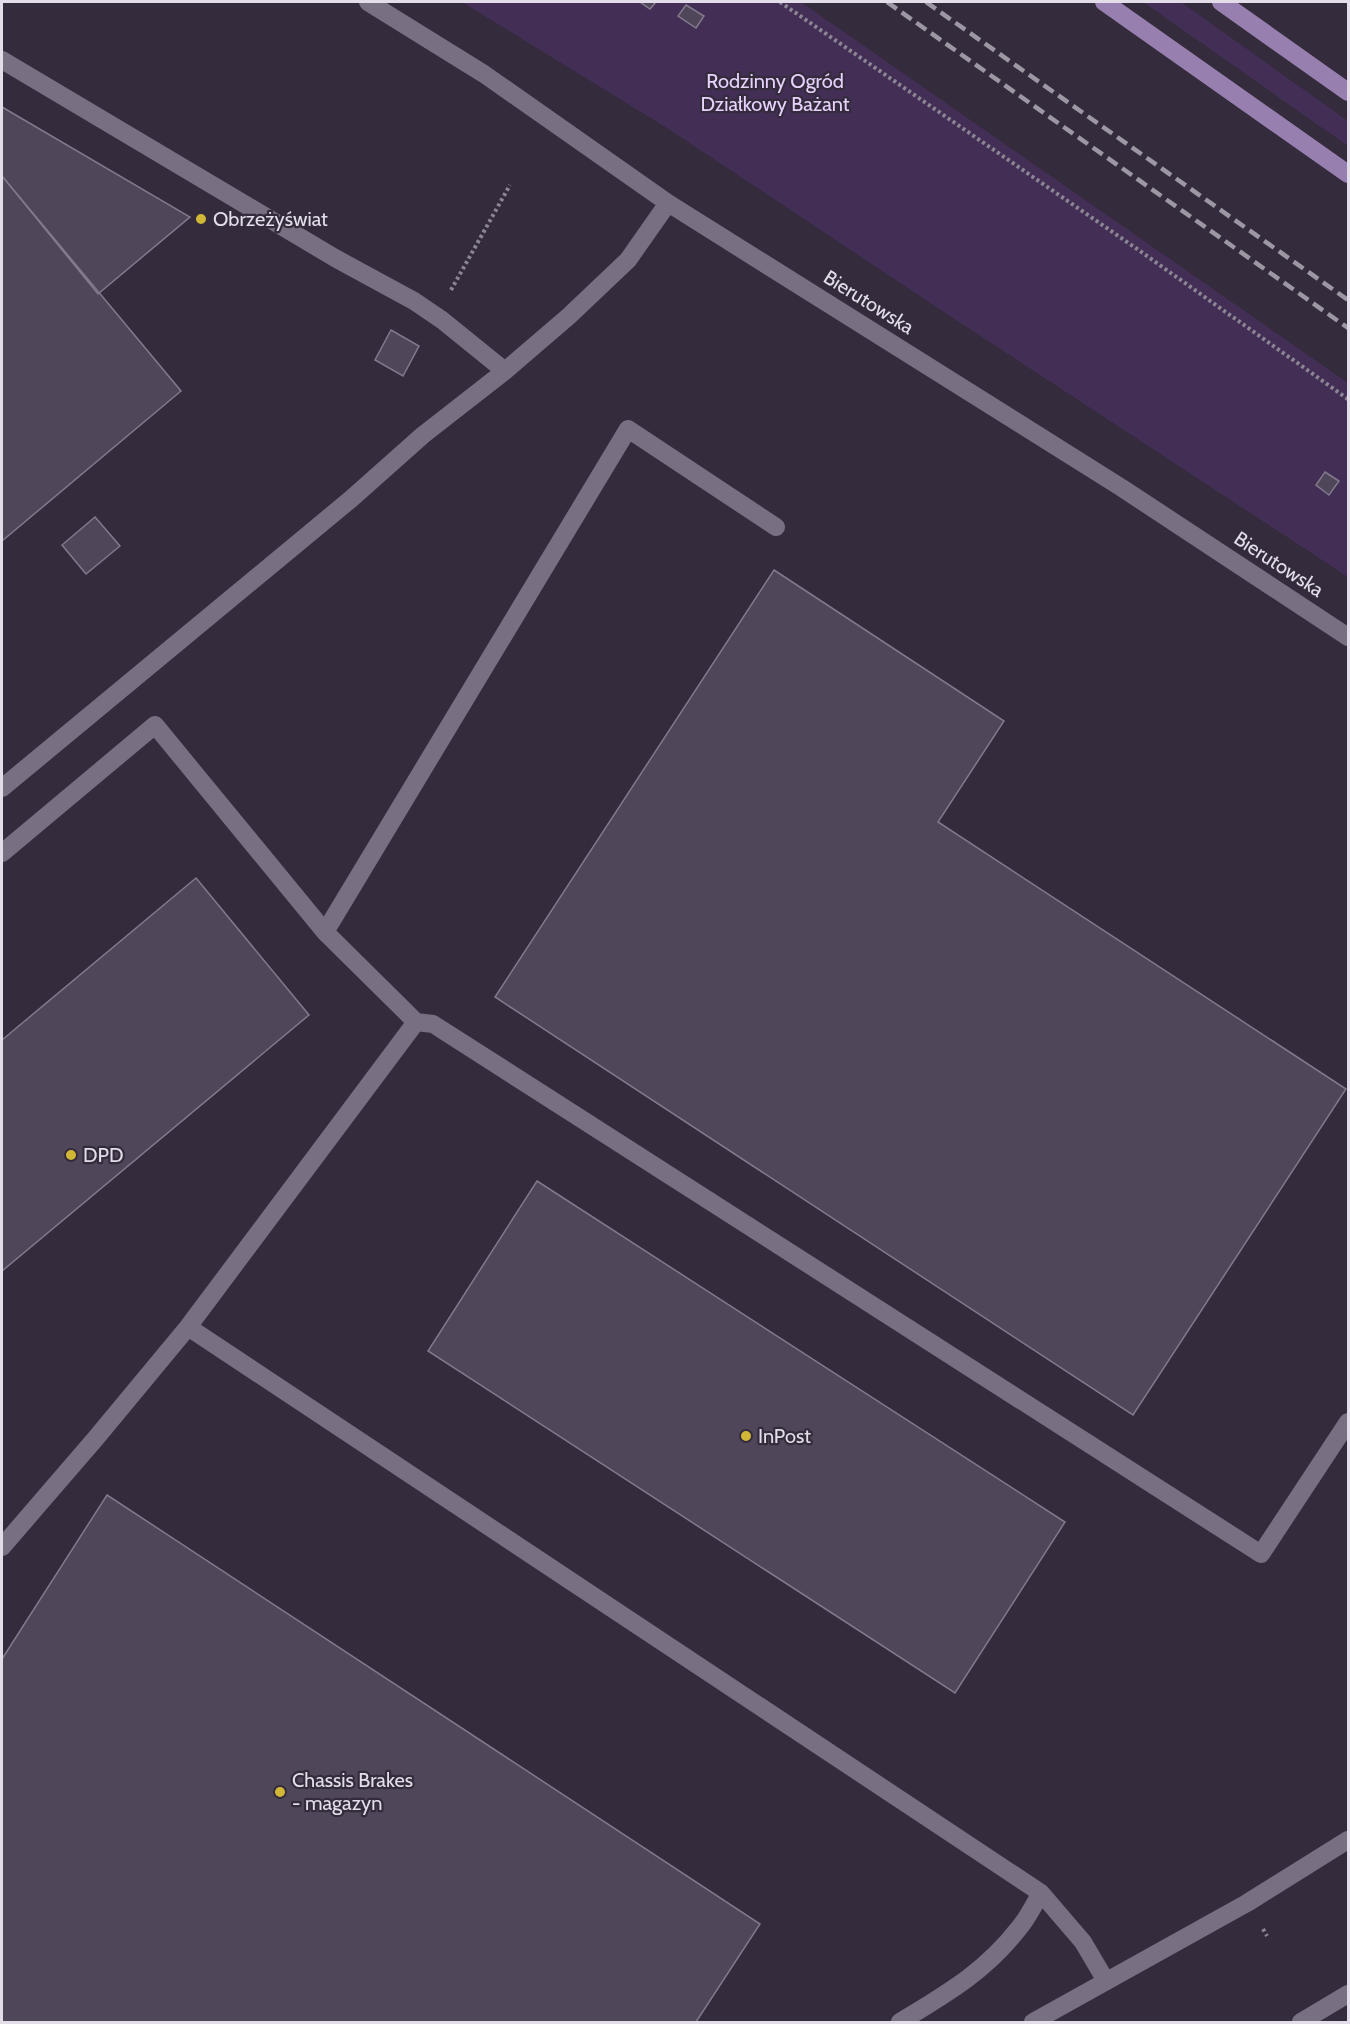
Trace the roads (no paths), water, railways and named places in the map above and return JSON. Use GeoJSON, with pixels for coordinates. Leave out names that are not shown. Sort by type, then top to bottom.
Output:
{"type":"FeatureCollection","features":[{"type":"Feature","properties":{"kind":"main road"},"geometry":{"type":"LineString","coordinates":[[1104,2],[1348,174]]}},
{"type":"Feature","properties":{"kind":"main road"},"geometry":{"type":"LineString","coordinates":[[1221,2],[1348,92]]}},
{"type":"Feature","properties":{"kind":"street","name":"Bierutowska"},"geometry":{"type":"LineString","coordinates":[[368,2],[484,74],[668,202],[1122,488],[1348,637]]}},
{"type":"Feature","properties":{"kind":"street"},"geometry":{"type":"LineString","coordinates":[[2,60],[431,313],[505,371]]}},
{"type":"Feature","properties":{"kind":"street"},"geometry":{"type":"LineString","coordinates":[[2,788],[351,499],[423,435],[505,371],[599,289],[628,260],[668,202]]}},
{"type":"Feature","properties":{"kind":"street"},"geometry":{"type":"LineString","coordinates":[[325,932],[628,429],[776,527]]}},
{"type":"Feature","properties":{"kind":"street"},"geometry":{"type":"LineString","coordinates":[[2,853],[155,725],[325,932],[416,1022],[434,1024],[463,1042],[1261,1554],[1348,1422]]}},
{"type":"Feature","properties":{"kind":"street"},"geometry":{"type":"LineString","coordinates":[[2,1547],[188,1327],[416,1022]]}},
{"type":"Feature","properties":{"kind":"street"},"geometry":{"type":"LineString","coordinates":[[188,1327],[1041,1893],[1083,1942],[1106,1981]]}},
{"type":"Feature","properties":{"kind":"street"},"geometry":{"type":"LineString","coordinates":[[1033,2022],[1247,1904],[1348,1840]]}},
{"type":"Feature","properties":{"kind":"street"},"geometry":{"type":"LineString","coordinates":[[900,2022],[960,1986],[992,1960],[1021,1927],[1041,1893]]}},
{"type":"Feature","properties":{"kind":"street"},"geometry":{"type":"LineString","coordinates":[[1301,2022],[1348,1994]]}},
{"type":"Feature","properties":{"kind":"railway"},"geometry":{"type":"LineString","coordinates":[[887,2],[1348,328]]}},
{"type":"Feature","properties":{"kind":"railway"},"geometry":{"type":"LineString","coordinates":[[926,2],[1348,300]]}},
{"type":"Feature","properties":{"kind":"place","name":"Obrzeżyświat"},"geometry":{"type":"Point","coordinates":[201,219]}},
{"type":"Feature","properties":{"kind":"place","name":"DPD"},"geometry":{"type":"Point","coordinates":[71,1155]}},
{"type":"Feature","properties":{"kind":"place","name":"InPost"},"geometry":{"type":"Point","coordinates":[746,1436]}},
{"type":"Feature","properties":{"kind":"place","name":"Chassis Brakes - magazyn"},"geometry":{"type":"Point","coordinates":[280,1792]}},
{"type":"Feature","properties":{"kind":"park label","name":"Rodzinny Ogród Działkowy Bażant"},"geometry":{"type":"Point","coordinates":[775,92]}}]}
